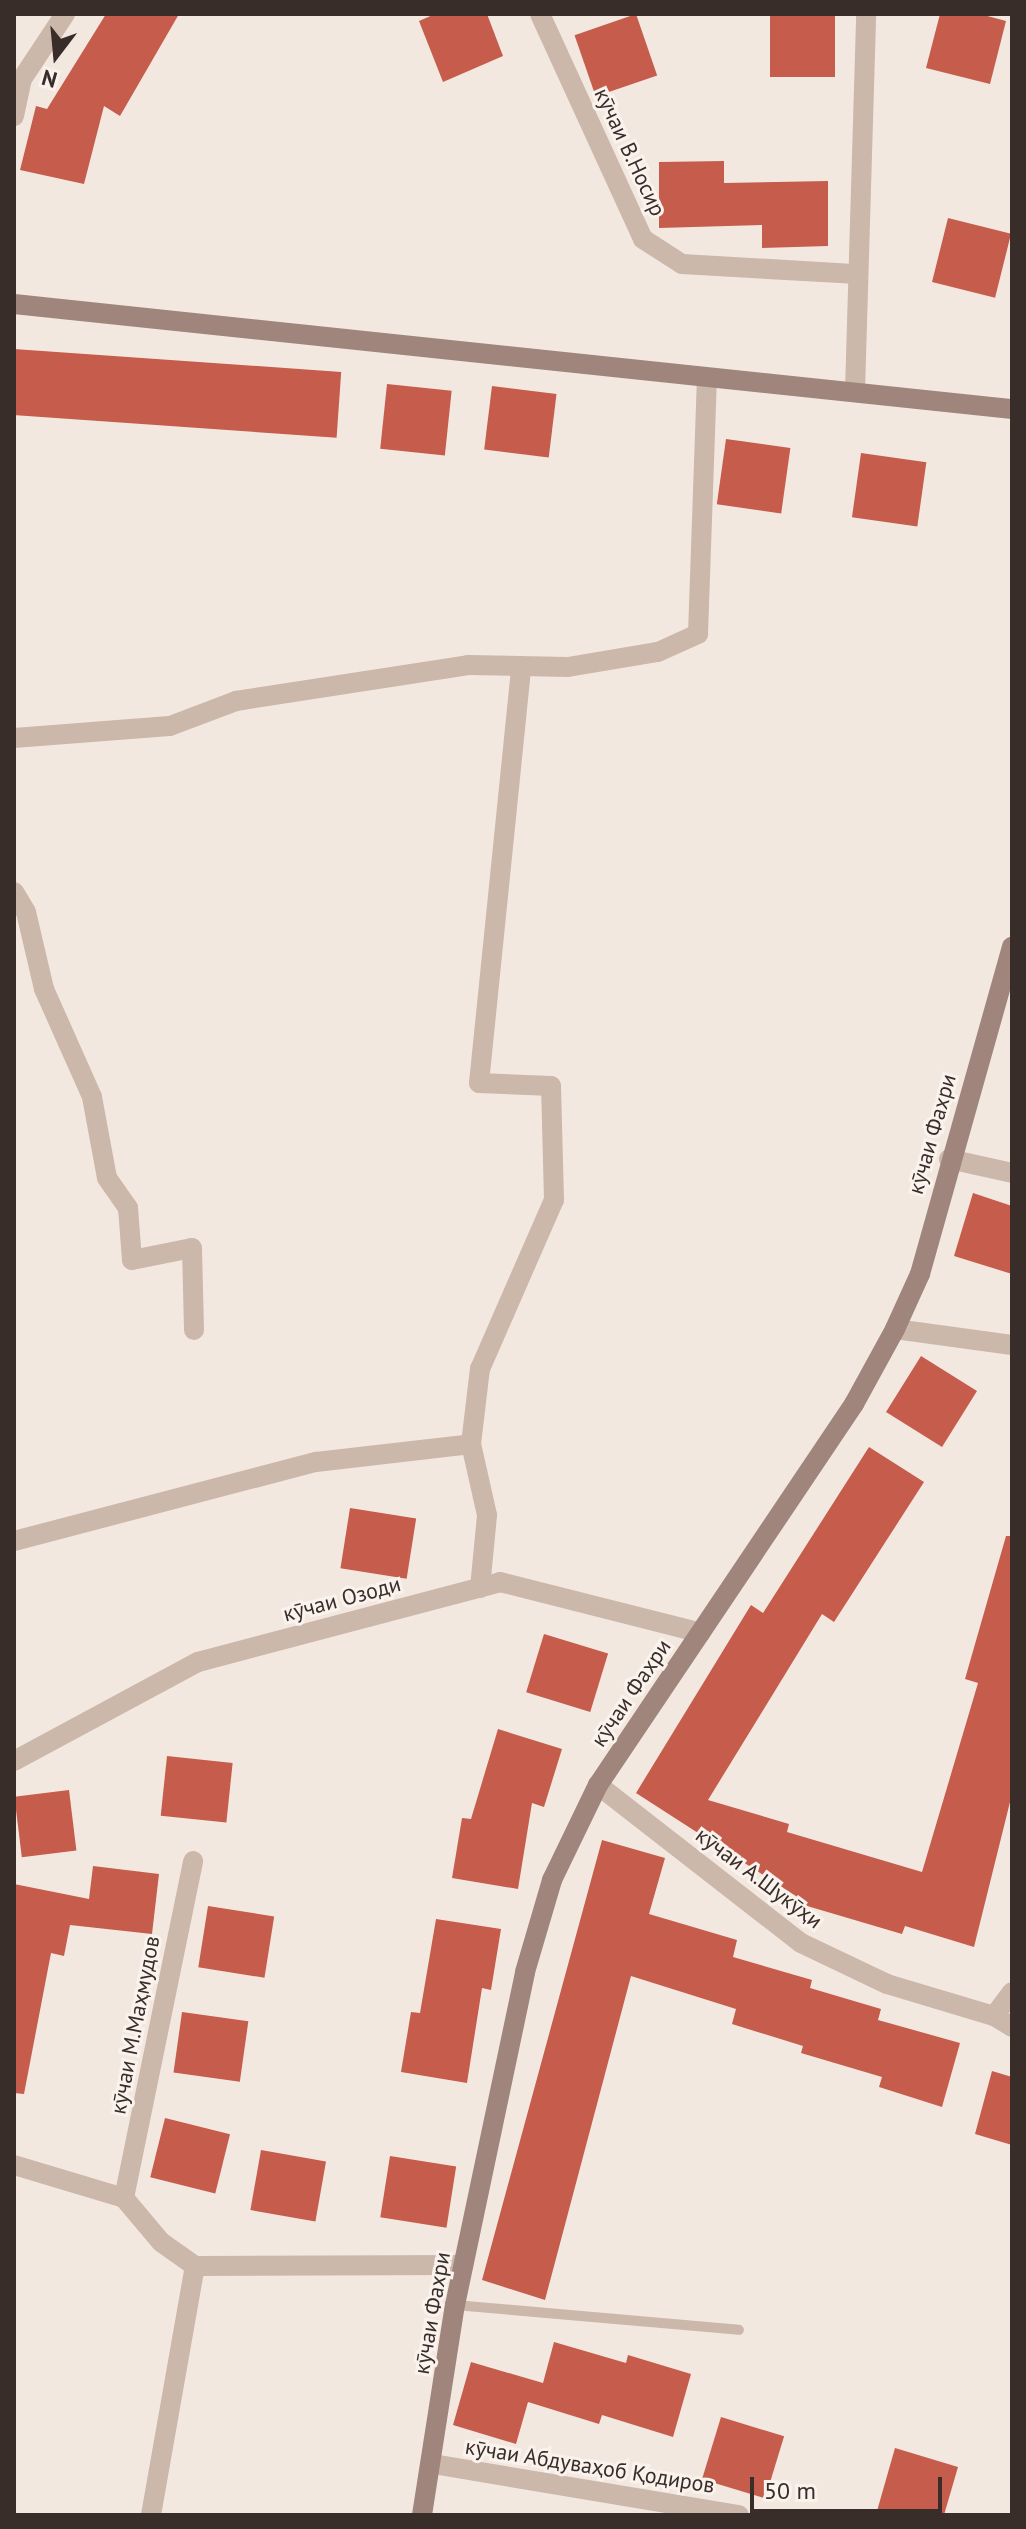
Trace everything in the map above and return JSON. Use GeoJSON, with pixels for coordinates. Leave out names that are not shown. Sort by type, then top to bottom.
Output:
{"type":"FeatureCollection","features":[{"type":"Feature","properties":{"kind":"street"},"geometry":{"type":"LineString","coordinates":[[14,116],[22,79],[65,14]]}},
{"type":"Feature","properties":{"kind":"street","name":"кӯчаи В.Носир"},"geometry":{"type":"LineString","coordinates":[[540,14],[643,239],[682,264],[858,274]]}},
{"type":"Feature","properties":{"kind":"street"},"geometry":{"type":"LineString","coordinates":[[855,391],[866,14]]}},
{"type":"Feature","properties":{"kind":"street"},"geometry":{"type":"LineString","coordinates":[[14,304],[1012,409]]}},
{"type":"Feature","properties":{"kind":"street"},"geometry":{"type":"LineString","coordinates":[[14,738],[170,726],[236,701],[468,665],[568,667],[658,652],[698,634],[707,379]]}},
{"type":"Feature","properties":{"kind":"street"},"geometry":{"type":"LineString","coordinates":[[480,1588],[487,1515],[471,1444],[480,1369],[554,1200],[551,1086],[479,1083],[521,666]]}},
{"type":"Feature","properties":{"kind":"street"},"geometry":{"type":"LineString","coordinates":[[14,892],[26,912],[44,989],[92,1097],[107,1178],[128,1208],[132,1260],[192,1248],[194,1330]]}},
{"type":"Feature","properties":{"kind":"street","name":"кӯчаи Фахри"},"geometry":{"type":"LineString","coordinates":[[422,2515],[433,2464],[463,2265],[525,1972],[552,1880],[598,1785],[854,1404],[895,1329],[920,1274],[949,1159],[1012,947]]}},
{"type":"Feature","properties":{"kind":"street"},"geometry":{"type":"LineString","coordinates":[[949,1159],[1012,1173]]}},
{"type":"Feature","properties":{"kind":"street"},"geometry":{"type":"LineString","coordinates":[[895,1329],[1012,1345]]}},
{"type":"Feature","properties":{"kind":"street"},"geometry":{"type":"LineString","coordinates":[[14,1541],[316,1462],[471,1444]]}},
{"type":"Feature","properties":{"kind":"street","name":"кӯчаи Озоди"},"geometry":{"type":"LineString","coordinates":[[14,1761],[198,1662],[500,1582],[701,1633]]}},
{"type":"Feature","properties":{"kind":"street","name":"кӯчаи А.Шукӯҳи"},"geometry":{"type":"LineString","coordinates":[[598,1785],[801,1943],[887,1984],[994,2016],[1012,2027]]}},
{"type":"Feature","properties":{"kind":"street","name":"кӯчаи М.Маҳмудов"},"geometry":{"type":"LineString","coordinates":[[124,2198],[193,1861]]}},
{"type":"Feature","properties":{"kind":"street"},"geometry":{"type":"LineString","coordinates":[[994,2016],[1012,1992]]}},
{"type":"Feature","properties":{"kind":"street"},"geometry":{"type":"LineString","coordinates":[[14,2165],[124,2198],[161,2242],[195,2266],[463,2265]]}},
{"type":"Feature","properties":{"kind":"street"},"geometry":{"type":"LineString","coordinates":[[151,2515],[195,2266]]}},
{"type":"Feature","properties":{"kind":"street","name":"кӯчаи Абдуваҳоб Қодиров"},"geometry":{"type":"LineString","coordinates":[[433,2464],[739,2515]]}},
{"type":"Feature","properties":{"kind":"lane"},"geometry":{"type":"LineString","coordinates":[[455,2305],[739,2330]]}},
{"type":"Feature","properties":{"kind":"building"},"geometry":{"type":"Polygon","coordinates":[[[106,14],[179,14],[120,116],[104,106],[84,184],[20,170],[36,106],[47,109],[106,14]]]}},
{"type":"Feature","properties":{"kind":"building"},"geometry":{"type":"Polygon","coordinates":[[[435,14],[487,14],[503,56],[443,82],[419,21],[435,14]]]}},
{"type":"Feature","properties":{"kind":"building"},"geometry":{"type":"Polygon","coordinates":[[[636,14],[657,75],[596,97],[575,35],[636,14]]]}},
{"type":"Feature","properties":{"kind":"building"},"geometry":{"type":"Polygon","coordinates":[[[770,14],[835,14],[835,77],[770,77],[770,14]]]}},
{"type":"Feature","properties":{"kind":"building"},"geometry":{"type":"Polygon","coordinates":[[[940,14],[980,14],[1006,21],[990,84],[926,68],[940,14]]]}},
{"type":"Feature","properties":{"kind":"building"},"geometry":{"type":"Polygon","coordinates":[[[724,161],[724,183],[828,181],[828,246],[762,248],[762,225],[659,228],[659,162],[724,161]]]}},
{"type":"Feature","properties":{"kind":"building"},"geometry":{"type":"Polygon","coordinates":[[[948,218],[1011,234],[995,298],[932,282],[948,218]]]}},
{"type":"Feature","properties":{"kind":"building"},"geometry":{"type":"Polygon","coordinates":[[[14,349],[341,372],[337,438],[14,415],[14,349]]]}},
{"type":"Feature","properties":{"kind":"building"},"geometry":{"type":"Polygon","coordinates":[[[387,384],[452,391],[445,455],[380,449],[387,384]]]}},
{"type":"Feature","properties":{"kind":"building"},"geometry":{"type":"Polygon","coordinates":[[[492,386],[557,394],[549,457],[484,450],[492,386]]]}},
{"type":"Feature","properties":{"kind":"building"},"geometry":{"type":"Polygon","coordinates":[[[726,439],[790,448],[781,513],[717,504],[726,439]]]}},
{"type":"Feature","properties":{"kind":"building"},"geometry":{"type":"Polygon","coordinates":[[[861,453],[926,462],[917,527],[852,517],[861,453]]]}},
{"type":"Feature","properties":{"kind":"building"},"geometry":{"type":"Polygon","coordinates":[[[973,1193],[1012,1206],[1012,1274],[954,1256],[973,1193]]]}},
{"type":"Feature","properties":{"kind":"building"},"geometry":{"type":"Polygon","coordinates":[[[921,1356],[977,1391],[942,1447],[886,1412],[921,1356]]]}},
{"type":"Feature","properties":{"kind":"building"},"geometry":{"type":"Polygon","coordinates":[[[869,1447],[924,1482],[834,1622],[822,1614],[708,1800],[789,1824],[787,1832],[922,1872],[978,1683],[965,1679],[1006,1536],[1012,1536],[1012,1794],[974,1947],[905,1926],[902,1934],[797,1903],[799,1898],[636,1793],[751,1605],[763,1613],[869,1447]]]}},
{"type":"Feature","properties":{"kind":"building"},"geometry":{"type":"Polygon","coordinates":[[[350,1508],[416,1518],[407,1579],[340,1568],[350,1508]]]}},
{"type":"Feature","properties":{"kind":"building"},"geometry":{"type":"Polygon","coordinates":[[[544,1634],[608,1654],[590,1712],[526,1692],[544,1634]]]}},
{"type":"Feature","properties":{"kind":"building"},"geometry":{"type":"Polygon","coordinates":[[[498,1729],[562,1749],[544,1807],[532,1803],[518,1889],[452,1878],[462,1818],[471,1819],[498,1729]]]}},
{"type":"Feature","properties":{"kind":"building"},"geometry":{"type":"Polygon","coordinates":[[[167,1756],[233,1763],[226,1823],[161,1816],[167,1756]]]}},
{"type":"Feature","properties":{"kind":"building"},"geometry":{"type":"Polygon","coordinates":[[[69,1790],[76,1851],[22,1857],[14,1797],[69,1790]]]}},
{"type":"Feature","properties":{"kind":"building"},"geometry":{"type":"Polygon","coordinates":[[[602,1840],[665,1858],[649,1914],[737,1940],[733,1957],[812,1980],[810,1988],[881,2009],[878,2020],[960,2043],[942,2107],[879,2087],[882,2077],[801,2053],[803,2046],[732,2024],[736,2009],[631,1976],[545,2300],[482,2280],[602,1840]]]}},
{"type":"Feature","properties":{"kind":"building"},"geometry":{"type":"Polygon","coordinates":[[[93,1866],[159,1874],[152,1934],[70,1925],[64,1956],[51,1953],[24,2094],[14,2093],[14,1884],[89,1899],[93,1866]]]}},
{"type":"Feature","properties":{"kind":"building"},"geometry":{"type":"Polygon","coordinates":[[[208,1906],[274,1916],[264,1978],[198,1967],[208,1906]]]}},
{"type":"Feature","properties":{"kind":"building"},"geometry":{"type":"Polygon","coordinates":[[[436,1919],[501,1929],[491,1990],[482,1988],[467,2083],[401,2072],[411,2012],[420,2013],[436,1919]]]}},
{"type":"Feature","properties":{"kind":"building"},"geometry":{"type":"Polygon","coordinates":[[[182,2012],[248,2021],[240,2082],[174,2072],[182,2012]]]}},
{"type":"Feature","properties":{"kind":"building"},"geometry":{"type":"Polygon","coordinates":[[[992,2071],[1012,2077],[1012,2145],[975,2134],[992,2071]]]}},
{"type":"Feature","properties":{"kind":"building"},"geometry":{"type":"Polygon","coordinates":[[[165,2118],[230,2134],[215,2193],[150,2177],[165,2118]]]}},
{"type":"Feature","properties":{"kind":"building"},"geometry":{"type":"Polygon","coordinates":[[[261,2150],[326,2161],[315,2222],[250,2210],[261,2150]]]}},
{"type":"Feature","properties":{"kind":"building"},"geometry":{"type":"Polygon","coordinates":[[[390,2156],[456,2166],[446,2228],[380,2217],[390,2156]]]}},
{"type":"Feature","properties":{"kind":"building"},"geometry":{"type":"Polygon","coordinates":[[[554,2342],[626,2363],[628,2355],[691,2374],[673,2437],[602,2415],[599,2424],[528,2402],[516,2444],[453,2425],[471,2362],[543,2383],[554,2342]]]}},
{"type":"Feature","properties":{"kind":"building"},"geometry":{"type":"Polygon","coordinates":[[[721,2417],[784,2436],[765,2498],[702,2479],[721,2417]]]}},
{"type":"Feature","properties":{"kind":"building"},"geometry":{"type":"Polygon","coordinates":[[[895,2448],[958,2467],[944,2515],[877,2511],[895,2448]]]}}]}
